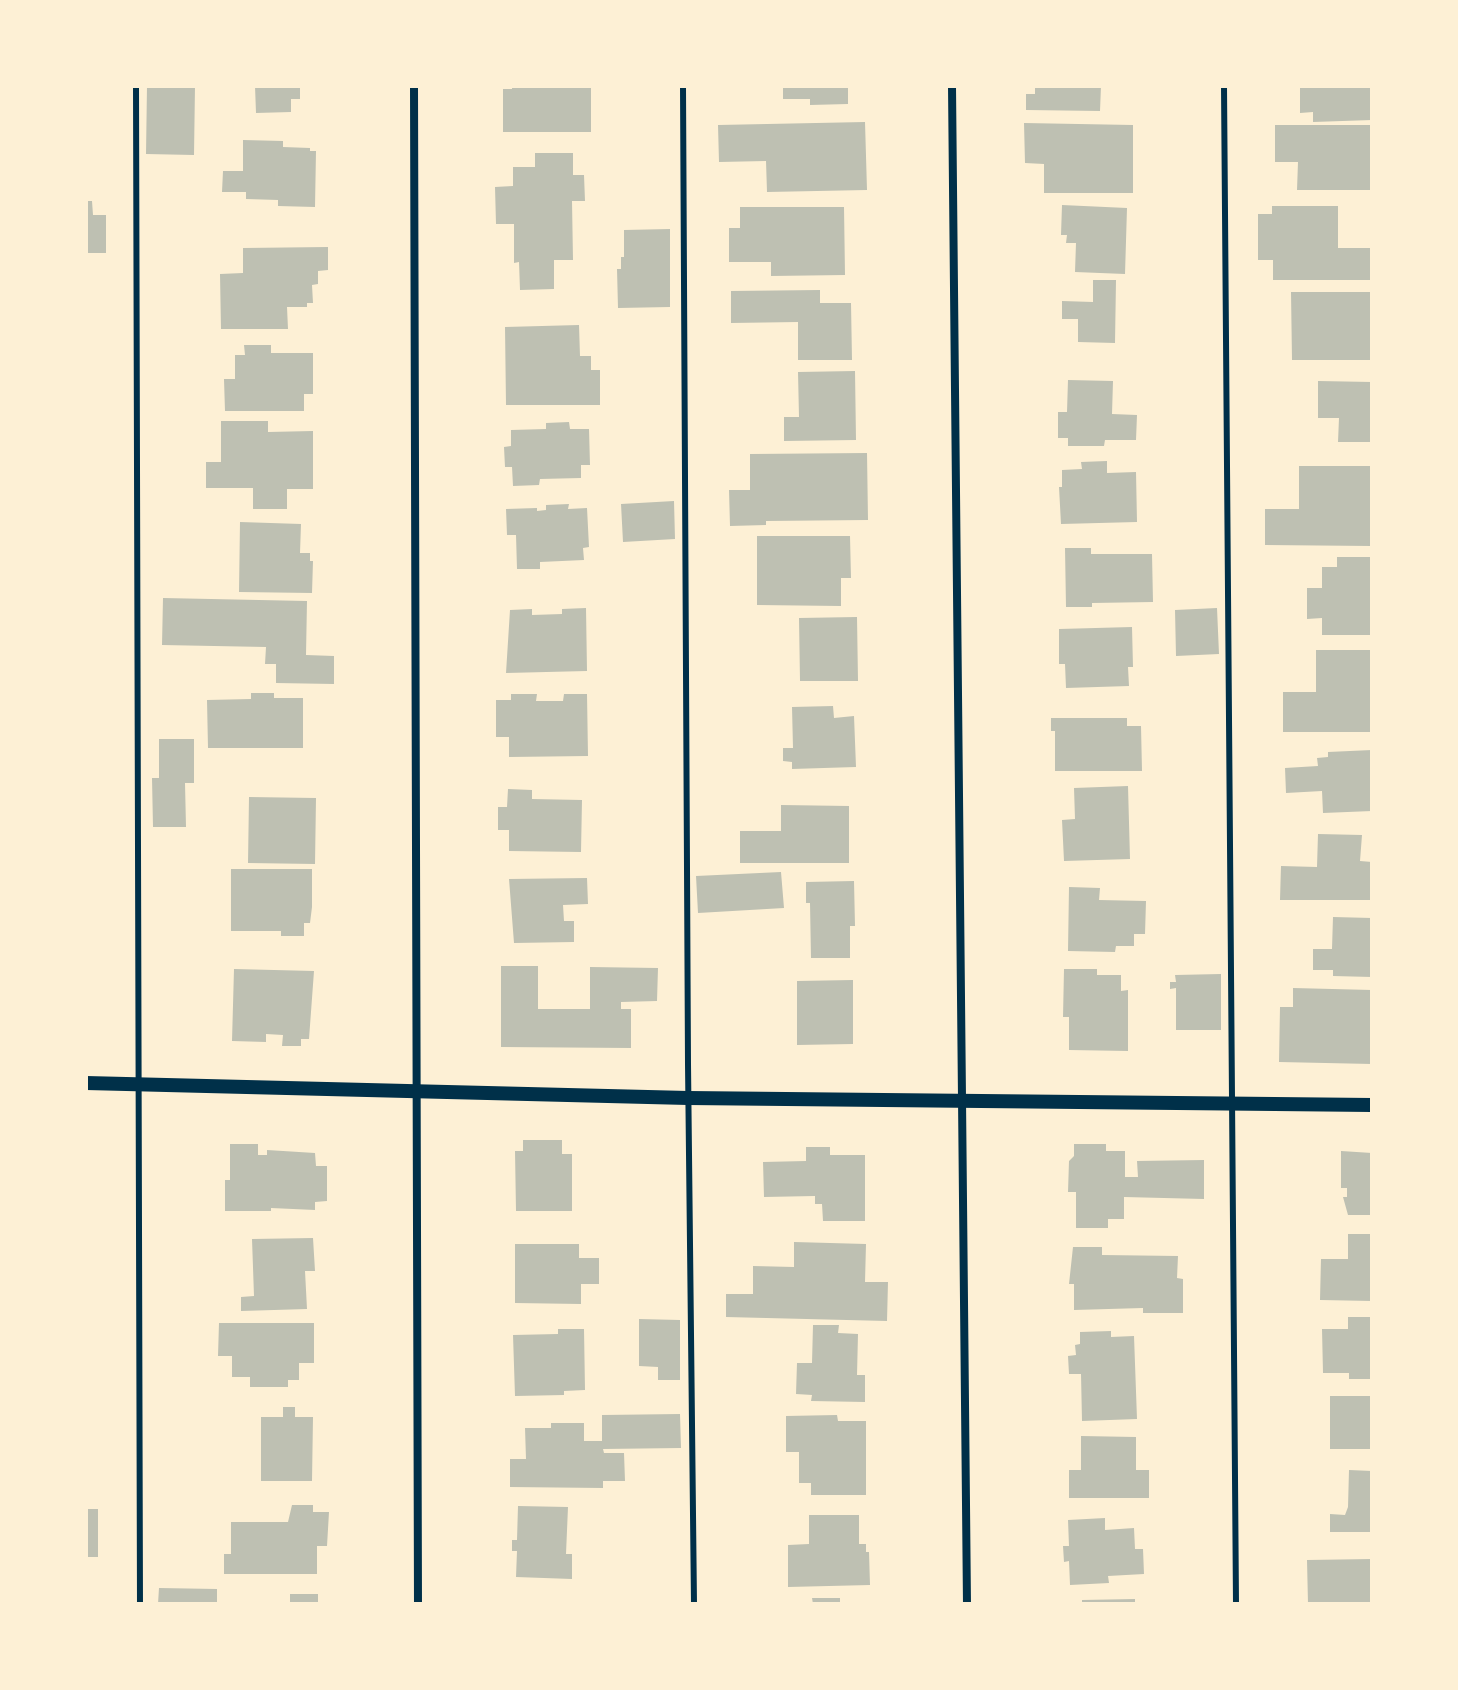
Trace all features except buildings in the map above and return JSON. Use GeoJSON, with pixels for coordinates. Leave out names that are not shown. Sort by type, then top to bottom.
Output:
{"type":"FeatureCollection","features":[{"type":"Feature","properties":{"kind":"street"},"geometry":{"type":"LineString","coordinates":[[414,86],[418,1604]]}},
{"type":"Feature","properties":{"kind":"street"},"geometry":{"type":"LineString","coordinates":[[952,86],[967,1604]]}},
{"type":"Feature","properties":{"kind":"street"},"geometry":{"type":"LineString","coordinates":[[86,1083],[688,1098],[1372,1105]]}},
{"type":"Feature","properties":{"kind":"lane"},"geometry":{"type":"LineString","coordinates":[[136,86],[140,1604]]}},
{"type":"Feature","properties":{"kind":"lane"},"geometry":{"type":"LineString","coordinates":[[683,86],[694,1604]]}},
{"type":"Feature","properties":{"kind":"lane"},"geometry":{"type":"LineString","coordinates":[[1224,86],[1236,1604]]}}]}
